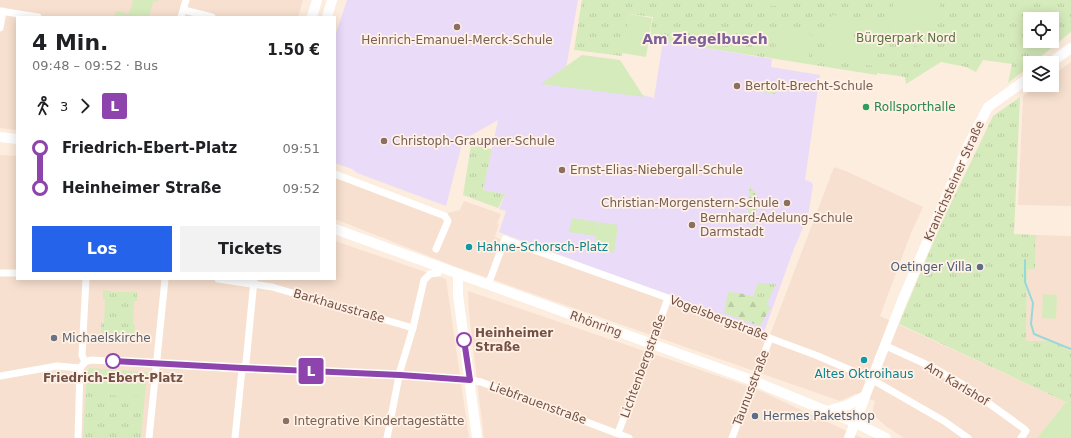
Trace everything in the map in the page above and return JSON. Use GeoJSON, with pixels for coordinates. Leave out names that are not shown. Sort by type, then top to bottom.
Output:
{"type":"FeatureCollection","features":[{"type":"Feature","properties":{"kind":"main road"},"geometry":{"type":"LineString","coordinates":[[312,16],[317,0]]}},
{"type":"Feature","properties":{"kind":"main road"},"geometry":{"type":"LineString","coordinates":[[327,16],[332,0]]}},
{"type":"Feature","properties":{"kind":"main road"},"geometry":{"type":"LineString","coordinates":[[1059,57],[1071,48]]}},
{"type":"Feature","properties":{"kind":"main road","name":"Kranichsteiner Straße"},"geometry":{"type":"LineString","coordinates":[[850,438],[884,345],[967,148],[988,107],[1023,82]]}},
{"type":"Feature","properties":{"kind":"main road"},"geometry":{"type":"LineString","coordinates":[[0,137],[16,139]]}},
{"type":"Feature","properties":{"kind":"main road","name":"Rhönring"},"geometry":{"type":"LineString","coordinates":[[336,230],[754,381],[856,423],[886,438]]}},
{"type":"Feature","properties":{"kind":"main road"},"geometry":{"type":"LineString","coordinates":[[390,250],[394,256],[448,277],[458,290]]}},
{"type":"Feature","properties":{"kind":"main road"},"geometry":{"type":"LineString","coordinates":[[458,274],[458,290],[477,438]]}},
{"type":"Feature","properties":{"kind":"main road"},"geometry":{"type":"LineString","coordinates":[[827,411],[848,405],[866,396]]}},
{"type":"Feature","properties":{"kind":"street"},"geometry":{"type":"LineString","coordinates":[[181,16],[186,0]]}},
{"type":"Feature","properties":{"kind":"street"},"geometry":{"type":"LineString","coordinates":[[184,10],[208,16]]}},
{"type":"Feature","properties":{"kind":"street"},"geometry":{"type":"LineString","coordinates":[[0,28],[1,11],[32,16]]}},
{"type":"Feature","properties":{"kind":"street"},"geometry":{"type":"LineString","coordinates":[[336,174],[445,216],[448,221],[436,249]]}},
{"type":"Feature","properties":{"kind":"street","name":"Vogelsbergstraße"},"geometry":{"type":"LineString","coordinates":[[488,285],[505,239],[668,298],[871,379],[944,421],[968,438]]}},
{"type":"Feature","properties":{"kind":"street"},"geometry":{"type":"LineString","coordinates":[[0,273],[16,273]]}},
{"type":"Feature","properties":{"kind":"street"},"geometry":{"type":"LineString","coordinates":[[387,438],[400,375],[424,280],[430,274],[438,273]]}},
{"type":"Feature","properties":{"kind":"street"},"geometry":{"type":"LineString","coordinates":[[78,438],[86,280]]}},
{"type":"Feature","properties":{"kind":"street"},"geometry":{"type":"LineString","coordinates":[[149,438],[165,280]]}},
{"type":"Feature","properties":{"kind":"street","name":"Barkhausstraße"},"geometry":{"type":"LineString","coordinates":[[236,280],[254,281],[413,328]]}},
{"type":"Feature","properties":{"kind":"street"},"geometry":{"type":"LineString","coordinates":[[235,438],[242,368],[246,363],[254,281]]}},
{"type":"Feature","properties":{"kind":"street","name":"Lichtenbergstraße"},"geometry":{"type":"LineString","coordinates":[[618,433],[668,298]]}},
{"type":"Feature","properties":{"kind":"street","name":"Taunusstraße"},"geometry":{"type":"LineString","coordinates":[[732,438],[770,338]]}},
{"type":"Feature","properties":{"kind":"street","name":"Am Karlshof"},"geometry":{"type":"LineString","coordinates":[[884,345],[932,367],[962,384],[1007,415],[1026,431],[1021,438]]}},
{"type":"Feature","properties":{"kind":"street"},"geometry":{"type":"LineString","coordinates":[[0,376],[57,366],[82,365],[91,360],[157,364]]}},
{"type":"Feature","properties":{"kind":"street","name":"Liebfrauenstraße"},"geometry":{"type":"LineString","coordinates":[[157,364],[400,375],[470,380],[481,382],[629,438]]}},
{"type":"Feature","properties":{"kind":"shaded area"},"geometry":{"type":"Polygon","coordinates":[[[0,0],[303,0],[298,16],[16,16],[16,130],[0,128],[0,0]]]}},
{"type":"Feature","properties":{"kind":"shaded area"},"geometry":{"type":"Polygon","coordinates":[[[347,0],[578,0],[565,74],[654,98],[663,41],[772,59],[771,67],[820,75],[805,180],[811,182],[813,185],[808,216],[793,251],[764,332],[499,232],[506,211],[499,209],[505,194],[483,190],[498,120],[463,140],[446,206],[357,173],[352,169],[336,163],[336,33],[347,0]]]}},
{"type":"Feature","properties":{"kind":"shaded area"},"geometry":{"type":"Polygon","coordinates":[[[1071,62],[1071,206],[1018,205],[1023,96],[1028,92],[1059,92],[1059,71],[1071,62]]]}},
{"type":"Feature","properties":{"kind":"shaded area"},"geometry":{"type":"Polygon","coordinates":[[[0,155],[16,156],[16,280],[336,280],[336,241],[446,279],[469,438],[0,438],[0,155]]]}},
{"type":"Feature","properties":{"kind":"shaded area"},"geometry":{"type":"Polygon","coordinates":[[[834,167],[923,207],[911,233],[880,316],[1066,402],[1037,438],[904,438],[887,427],[872,414],[875,401],[855,394],[840,401],[454,266],[336,219],[336,178],[436,216],[460,210],[464,201],[501,214],[497,223],[499,224],[495,237],[641,291],[770,335],[834,167]]]}},
{"type":"Feature","properties":{"kind":"shaded area"},"geometry":{"type":"Polygon","coordinates":[[[1036,235],[1071,236],[1071,351],[1050,341],[1026,341],[1027,268],[1035,268],[1036,235]]]}},
{"type":"Feature","properties":{"kind":"shaded area"},"geometry":{"type":"Polygon","coordinates":[[[468,291],[756,389],[862,438],[484,438],[469,313],[468,291]]]}},
{"type":"Feature","properties":{"kind":"green space"},"geometry":{"type":"Polygon","coordinates":[[[133,0],[158,0],[153,2],[149,16],[114,16],[116,11],[129,14],[133,0]]]}},
{"type":"Feature","properties":{"kind":"green space","name":"Bürgerpark Nord"},"geometry":{"type":"Polygon","coordinates":[[[582,0],[1071,0],[1071,32],[1059,42],[1059,12],[1023,12],[1023,48],[1051,48],[1042,56],[1023,56],[1023,71],[1008,83],[1012,64],[983,60],[976,72],[966,67],[941,62],[906,84],[905,77],[877,73],[877,75],[649,39],[653,17],[629,14],[622,56],[574,50],[582,0]]]}},
{"type":"Feature","properties":{"kind":"green space"},"geometry":{"type":"Polygon","coordinates":[[[745,0],[795,0],[783,5],[770,6],[745,0]]]}},
{"type":"Feature","properties":{"kind":"green space"},"geometry":{"type":"Polygon","coordinates":[[[894,0],[941,0],[933,49],[887,42],[894,0]]]}},
{"type":"Feature","properties":{"kind":"green space"},"geometry":{"type":"Polygon","coordinates":[[[629,14],[652,18],[646,57],[622,53],[629,14]]]}},
{"type":"Feature","properties":{"kind":"green space"},"geometry":{"type":"Polygon","coordinates":[[[832,15],[854,18],[847,62],[825,59],[832,15]]]}},
{"type":"Feature","properties":{"kind":"green space"},"geometry":{"type":"Polygon","coordinates":[[[858,19],[880,22],[874,66],[851,63],[858,19]]]}},
{"type":"Feature","properties":{"kind":"green space"},"geometry":{"type":"Polygon","coordinates":[[[778,29],[812,34],[808,62],[774,57],[778,29]]]}},
{"type":"Feature","properties":{"kind":"green space"},"geometry":{"type":"Polygon","coordinates":[[[582,55],[620,60],[644,97],[541,84],[582,55]]]}},
{"type":"Feature","properties":{"kind":"green space"},"geometry":{"type":"Polygon","coordinates":[[[752,81],[777,85],[776,94],[751,90],[752,81]]]}},
{"type":"Feature","properties":{"kind":"green space"},"geometry":{"type":"Polygon","coordinates":[[[1020,97],[1014,234],[1036,235],[1035,269],[1027,269],[1026,341],[1050,341],[1071,351],[1071,400],[1066,402],[899,324],[941,224],[993,116],[1020,97]]]}},
{"type":"Feature","properties":{"kind":"green space"},"geometry":{"type":"Polygon","coordinates":[[[471,145],[492,149],[483,190],[505,194],[498,208],[463,195],[471,145]]]}},
{"type":"Feature","properties":{"kind":"green space"},"geometry":{"type":"Polygon","coordinates":[[[750,186],[758,197],[755,225],[747,224],[750,186]]]}},
{"type":"Feature","properties":{"kind":"green space"},"geometry":{"type":"Polygon","coordinates":[[[572,218],[598,222],[597,233],[599,222],[618,225],[614,253],[594,250],[596,236],[569,232],[572,218]]]}},
{"type":"Feature","properties":{"kind":"green space"},"geometry":{"type":"Polygon","coordinates":[[[758,283],[776,284],[767,304],[751,301],[758,283]]]}},
{"type":"Feature","properties":{"kind":"green space"},"geometry":{"type":"Polygon","coordinates":[[[103,290],[111,292],[137,292],[137,301],[134,301],[134,338],[101,336],[101,323],[104,323],[105,300],[103,300],[103,290]]]}},
{"type":"Feature","properties":{"kind":"green space"},"geometry":{"type":"Polygon","coordinates":[[[728,292],[741,293],[751,296],[771,307],[760,326],[724,313],[728,292]]]}},
{"type":"Feature","properties":{"kind":"green space"},"geometry":{"type":"Polygon","coordinates":[[[1043,294],[1057,295],[1056,319],[1042,318],[1043,294]]]}},
{"type":"Feature","properties":{"kind":"green space","name":"Friedrich-Ebert-Platz"},"geometry":{"type":"Polygon","coordinates":[[[89,368],[147,372],[141,438],[83,438],[87,372],[89,368]]]}},
{"type":"Feature","properties":{"kind":"green space"},"geometry":{"type":"Polygon","coordinates":[[[92,375],[143,379],[142,397],[91,394],[92,375]]]}},
{"type":"Feature","properties":{"kind":"green space"},"geometry":{"type":"Polygon","coordinates":[[[1071,400],[1071,438],[1037,438],[1066,402],[1071,400]]]}},
{"type":"Feature","properties":{"kind":"waterway"},"geometry":{"type":"LineString","coordinates":[[1025,260],[1025,282],[1033,303],[1031,324],[1034,334],[1071,349]]}},
{"type":"Feature","properties":{"kind":"bus line","name":"L"},"geometry":{"type":"LineString","coordinates":[[113,361],[400,375],[470,380],[464,340]]}},
{"type":"Feature","properties":{"kind":"place","name":"Heinrich-Emanuel-Merck-Schule"},"geometry":{"type":"Point","coordinates":[457,27]}},
{"type":"Feature","properties":{"kind":"place","name":"Bertolt-Brecht-Schule"},"geometry":{"type":"Point","coordinates":[737,86]}},
{"type":"Feature","properties":{"kind":"place","name":"Rollsporthalle"},"geometry":{"type":"Point","coordinates":[866,107]}},
{"type":"Feature","properties":{"kind":"place","name":"Christoph-Graupner-Schule"},"geometry":{"type":"Point","coordinates":[384,141]}},
{"type":"Feature","properties":{"kind":"place","name":"Ernst-Elias-Niebergall-Schule"},"geometry":{"type":"Point","coordinates":[562,170]}},
{"type":"Feature","properties":{"kind":"place","name":"Christian-Morgenstern-Schule"},"geometry":{"type":"Point","coordinates":[787,203]}},
{"type":"Feature","properties":{"kind":"place","name":"Bernhard-Adelung-Schule Darmstadt"},"geometry":{"type":"Point","coordinates":[692,225]}},
{"type":"Feature","properties":{"kind":"place","name":"Hahne-Schorsch-Platz"},"geometry":{"type":"Point","coordinates":[469,247]}},
{"type":"Feature","properties":{"kind":"place","name":"Oetinger Villa"},"geometry":{"type":"Point","coordinates":[980,267]}},
{"type":"Feature","properties":{"kind":"place","name":"Michaelskirche"},"geometry":{"type":"Point","coordinates":[54,338]}},
{"type":"Feature","properties":{"kind":"place","name":"Heinheimer Straße"},"geometry":{"type":"Point","coordinates":[464,340]}},
{"type":"Feature","properties":{"kind":"place","name":"Altes Oktroihaus"},"geometry":{"type":"Point","coordinates":[864,360]}},
{"type":"Feature","properties":{"kind":"place","name":"Friedrich-Ebert-Platz"},"geometry":{"type":"Point","coordinates":[113,361]}},
{"type":"Feature","properties":{"kind":"place","name":"Hermes Paketshop"},"geometry":{"type":"Point","coordinates":[755,416]}},
{"type":"Feature","properties":{"kind":"place","name":"Integrative Kindertagestätte"},"geometry":{"type":"Point","coordinates":[286,421]}},
{"type":"Feature","properties":{"kind":"district","name":"Am Ziegelbusch"},"geometry":{"type":"Point","coordinates":[705,39]}}]}
